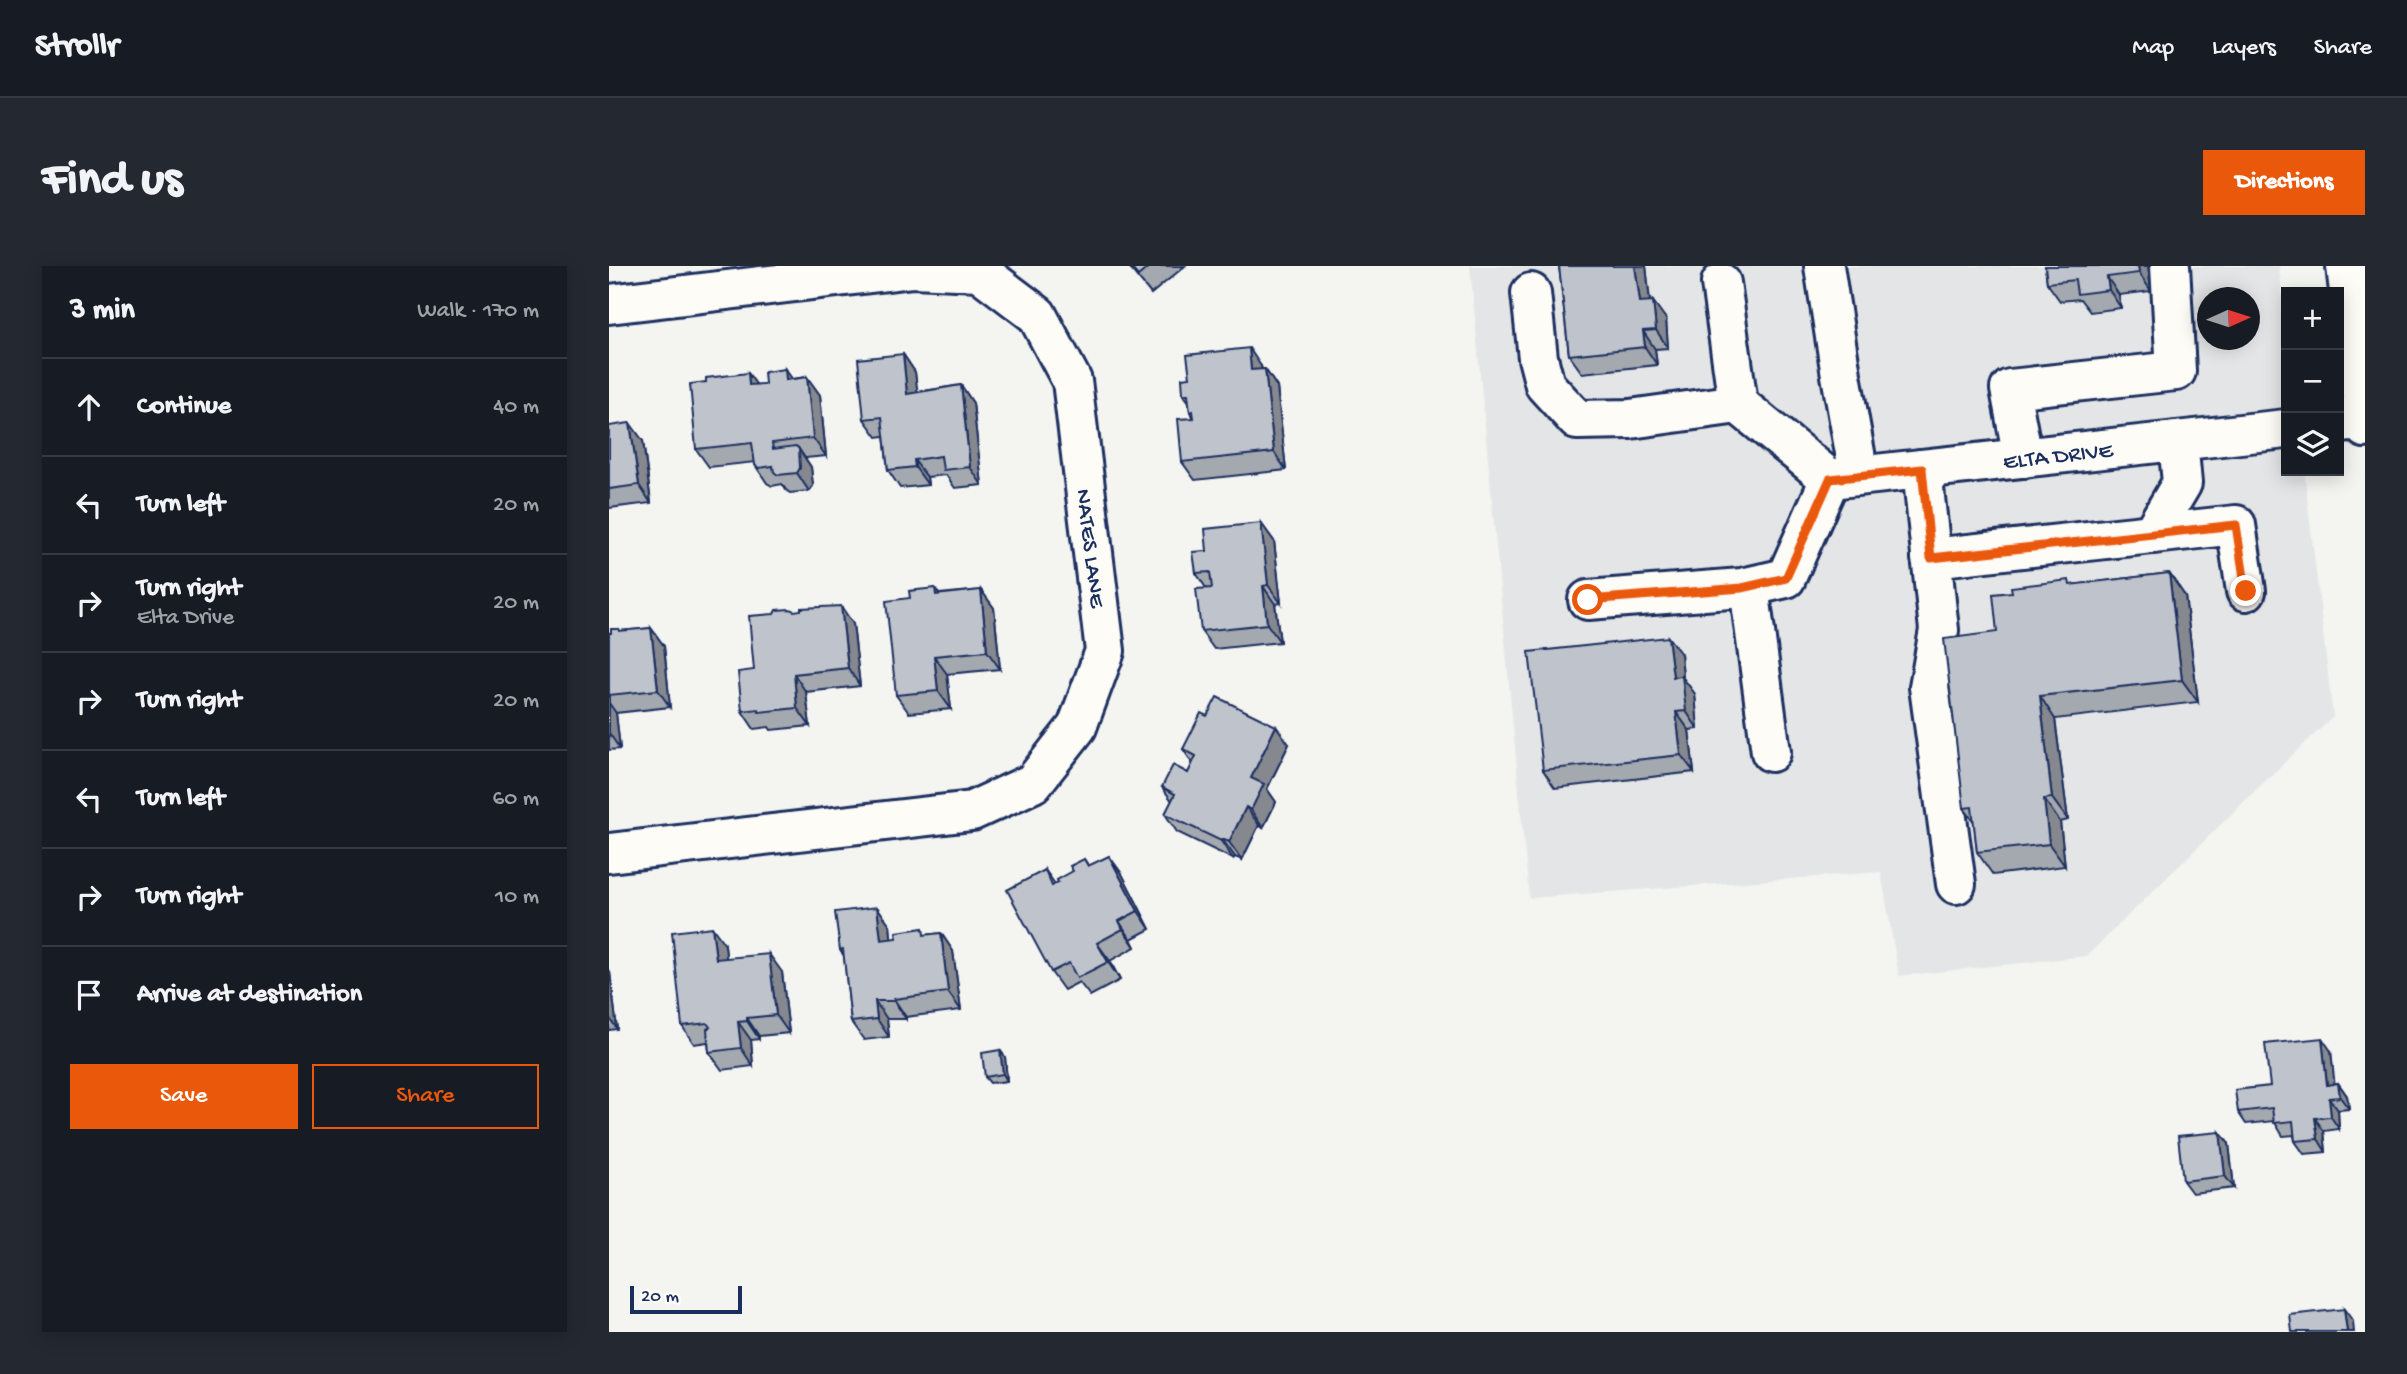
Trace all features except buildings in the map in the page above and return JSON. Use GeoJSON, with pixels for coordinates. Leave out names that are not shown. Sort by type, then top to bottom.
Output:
{"type":"FeatureCollection","features":[{"type":"Feature","properties":{"kind":"street"},"geometry":{"type":"LineString","coordinates":[[1588,600],[1749,587],[1786,578],[1845,477],[1839,363],[1824,266]]}},
{"type":"Feature","properties":{"kind":"street"},"geometry":{"type":"LineString","coordinates":[[2023,458],[2010,389],[2176,371],[2169,266]]}},
{"type":"Feature","properties":{"kind":"street"},"geometry":{"type":"LineString","coordinates":[[2346,266],[2356,424]]}},
{"type":"Feature","properties":{"kind":"street","name":"NATES LANE"},"geometry":{"type":"LineString","coordinates":[[609,304],[913,268],[979,271],[1037,315],[1072,382],[1105,651],[1077,727],[1033,783],[972,811],[609,853]]}},
{"type":"Feature","properties":{"kind":"street"},"geometry":{"type":"LineString","coordinates":[[1721,283],[1738,404]]}},
{"type":"Feature","properties":{"kind":"street"},"geometry":{"type":"LineString","coordinates":[[1531,293],[1538,358],[1545,385],[1577,420],[1630,419],[1738,404],[1845,477]]}},
{"type":"Feature","properties":{"kind":"street","name":"ELTA DRIVE"},"geometry":{"type":"LineString","coordinates":[[1845,477],[2281,430]]}},
{"type":"Feature","properties":{"kind":"street"},"geometry":{"type":"LineString","coordinates":[[2152,534],[2182,483],[2178,441]]}},
{"type":"Feature","properties":{"kind":"street"},"geometry":{"type":"LineString","coordinates":[[1922,469],[1939,630],[1929,687],[1956,884]]}},
{"type":"Feature","properties":{"kind":"street"},"geometry":{"type":"LineString","coordinates":[[1931,558],[2236,525],[2246,591]]}},
{"type":"Feature","properties":{"kind":"street"},"geometry":{"type":"LineString","coordinates":[[1749,587],[1771,752]]}},
{"type":"Feature","properties":{"kind":"shaded area"},"geometry":{"type":"Polygon","coordinates":[[[1470,266],[2279,266],[2281,287],[2281,476],[2305,476],[2333,717],[2087,956],[1899,976],[1881,872],[1529,898],[1470,266]]]}},
{"type":"Feature","properties":{"kind":"route"},"geometry":{"type":"LineString","coordinates":[[1588,600],[1742,588],[1786,578],[1830,479],[1922,469],[1931,558],[2236,525],[2246,591]]}}]}
